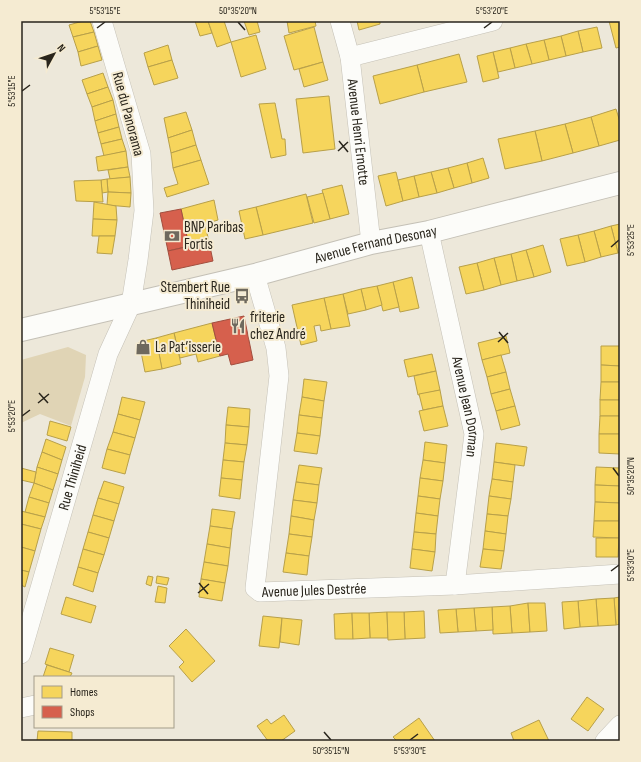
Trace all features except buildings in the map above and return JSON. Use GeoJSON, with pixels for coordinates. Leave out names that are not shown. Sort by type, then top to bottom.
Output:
{"type":"FeatureCollection","features":[{"type":"Feature","properties":{"kind":"main road","name":"Avenue Fernand Desonay"},"geometry":{"type":"LineString","coordinates":[[21,330],[255,275],[371,244],[429,232],[620,183]]}},
{"type":"Feature","properties":{"kind":"street","name":"Rue du Panorama"},"geometry":{"type":"LineString","coordinates":[[102,21],[141,154],[144,211],[132,304]]}},
{"type":"Feature","properties":{"kind":"street","name":"Avenue Henri Ernotte"},"geometry":{"type":"LineString","coordinates":[[340,21],[350,57],[371,244]]}},
{"type":"Feature","properties":{"kind":"street"},"geometry":{"type":"LineString","coordinates":[[350,57],[493,21]]}},
{"type":"Feature","properties":{"kind":"street","name":"Avenue Jean Dorman"},"geometry":{"type":"LineString","coordinates":[[429,232],[474,434],[455,585]]}},
{"type":"Feature","properties":{"kind":"street","name":"Avenue Jules Destrée"},"geometry":{"type":"LineString","coordinates":[[255,275],[276,348],[279,376],[255,588],[260,592],[455,585],[620,574]]}},
{"type":"Feature","properties":{"kind":"street","name":"Rue Thiniheid"},"geometry":{"type":"LineString","coordinates":[[21,654],[108,354],[132,304]]}},
{"type":"Feature","properties":{"kind":"street"},"geometry":{"type":"LineString","coordinates":[[21,708],[34,705]]}},
{"type":"Feature","properties":{"kind":"street"},"geometry":{"type":"LineString","coordinates":[[605,741],[620,725]]}},
{"type":"Feature","properties":{"kind":"shaded area"},"geometry":{"type":"Polygon","coordinates":[[[68,347],[86,355],[85,377],[71,426],[40,414],[21,423],[21,360],[68,347]]]}},
{"type":"Feature","properties":{"kind":"place","name":"BNP Paribas Fortis"},"geometry":{"type":"Point","coordinates":[172,236]}},
{"type":"Feature","properties":{"kind":"place","name":"Stembert Rue Thiniheid"},"geometry":{"type":"Point","coordinates":[242,296]}},
{"type":"Feature","properties":{"kind":"place","name":"friterie chez André"},"geometry":{"type":"Point","coordinates":[238,326]}},
{"type":"Feature","properties":{"kind":"place","name":"La Pat’isserie"},"geometry":{"type":"Point","coordinates":[143,347]}}]}
